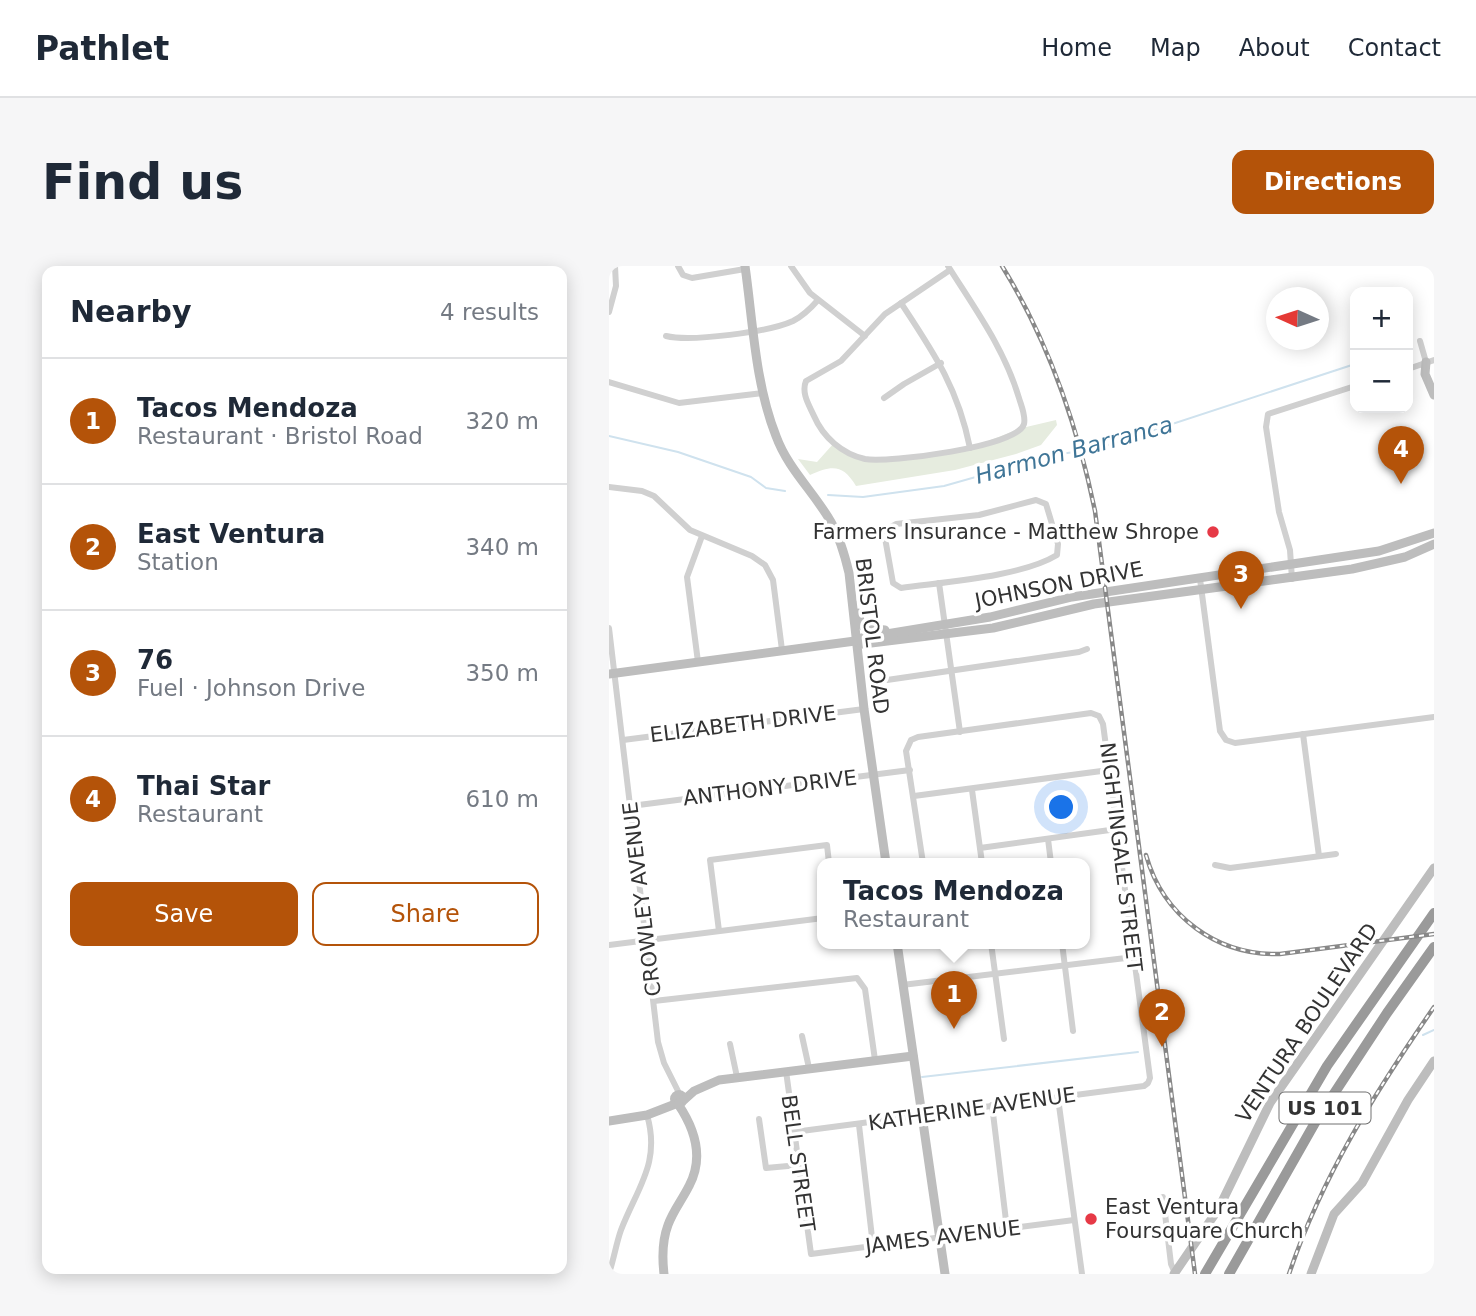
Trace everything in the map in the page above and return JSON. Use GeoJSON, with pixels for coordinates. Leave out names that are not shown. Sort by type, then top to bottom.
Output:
{"type":"FeatureCollection","features":[{"type":"Feature","properties":{"kind":"highway","name":"US 101"},"geometry":{"type":"LineString","coordinates":[[1207,1271],[1315,1084],[1434,913]]}},
{"type":"Feature","properties":{"kind":"highway","name":"US 101"},"geometry":{"type":"LineString","coordinates":[[1229,1274],[1316,1121],[1433,948]]}},
{"type":"Feature","properties":{"kind":"street"},"geometry":{"type":"LineString","coordinates":[[609,312],[616,286],[615,266]]}},
{"type":"Feature","properties":{"kind":"street"},"geometry":{"type":"LineString","coordinates":[[678,266],[686,276],[695,277],[745,268]]}},
{"type":"Feature","properties":{"kind":"street"},"geometry":{"type":"LineString","coordinates":[[791,266],[804,286],[818,300],[865,336]]}},
{"type":"Feature","properties":{"kind":"street","name":"BRISTOL ROAD"},"geometry":{"type":"LineString","coordinates":[[745,268],[763,393],[781,447],[795,474],[831,521],[849,573],[855,641],[885,858]]}},
{"type":"Feature","properties":{"kind":"street"},"geometry":{"type":"LineString","coordinates":[[949,268],[989,329],[1008,365],[1024,415],[1022,428],[1010,435],[970,448],[903,459],[874,460],[854,455],[834,443],[818,424],[804,391],[806,381],[841,361],[885,314],[901,303],[949,268]]}},
{"type":"Feature","properties":{"kind":"street"},"geometry":{"type":"LineString","coordinates":[[666,336],[689,339],[791,322],[806,313],[818,300]]}},
{"type":"Feature","properties":{"kind":"street"},"geometry":{"type":"LineString","coordinates":[[901,303],[941,363],[958,401],[970,448]]}},
{"type":"Feature","properties":{"kind":"street"},"geometry":{"type":"LineString","coordinates":[[1420,341],[1434,370]]}},
{"type":"Feature","properties":{"kind":"street"},"geometry":{"type":"LineString","coordinates":[[1413,367],[1430,361]]}},
{"type":"Feature","properties":{"kind":"street"},"geometry":{"type":"LineString","coordinates":[[1430,361],[1425,374],[1434,395]]}},
{"type":"Feature","properties":{"kind":"street"},"geometry":{"type":"LineString","coordinates":[[884,398],[941,363]]}},
{"type":"Feature","properties":{"kind":"street"},"geometry":{"type":"LineString","coordinates":[[609,382],[679,403],[763,393]]}},
{"type":"Feature","properties":{"kind":"street"},"geometry":{"type":"LineString","coordinates":[[1292,579],[1289,544],[1279,512],[1266,427],[1268,414],[1350,388]]}},
{"type":"Feature","properties":{"kind":"street"},"geometry":{"type":"LineString","coordinates":[[609,487],[642,491],[654,496],[687,528],[753,556],[769,570],[773,580],[782,650]]}},
{"type":"Feature","properties":{"kind":"street"},"geometry":{"type":"LineString","coordinates":[[1036,500],[1046,504],[1058,544],[1057,555],[1048,560],[989,576],[940,583],[896,587],[893,583],[886,531],[896,524],[979,515],[1036,500]]}},
{"type":"Feature","properties":{"kind":"street"},"geometry":{"type":"LineString","coordinates":[[1415,552],[1419,544],[1434,535]]}},
{"type":"Feature","properties":{"kind":"street","name":"JOHNSON DRIVE"},"geometry":{"type":"LineString","coordinates":[[855,641],[863,644],[946,629],[1072,597],[1379,551],[1434,535]]}},
{"type":"Feature","properties":{"kind":"street"},"geometry":{"type":"LineString","coordinates":[[698,662],[687,577],[702,536]]}},
{"type":"Feature","properties":{"kind":"street"},"geometry":{"type":"LineString","coordinates":[[1369,566],[1385,556],[1406,550],[1409,542]]}},
{"type":"Feature","properties":{"kind":"street","name":"JOHNSON DRIVE"},"geometry":{"type":"LineString","coordinates":[[611,673],[855,641],[913,629],[1002,626],[1094,604],[1292,579],[1369,566],[1405,557],[1434,544]]}},
{"type":"Feature","properties":{"kind":"street"},"geometry":{"type":"LineString","coordinates":[[849,573],[859,620],[865,628],[913,629]]}},
{"type":"Feature","properties":{"kind":"street"},"geometry":{"type":"LineString","coordinates":[[1200,579],[1220,731],[1226,740],[1235,743],[1434,717]]}},
{"type":"Feature","properties":{"kind":"street"},"geometry":{"type":"LineString","coordinates":[[922,858],[906,751],[908,744],[914,738],[961,732],[940,583]]}},
{"type":"Feature","properties":{"kind":"street","name":"CROWLEY AVENUE"},"geometry":{"type":"LineString","coordinates":[[609,628],[611,673],[623,740],[660,1052],[679,1099]]}},
{"type":"Feature","properties":{"kind":"street"},"geometry":{"type":"LineString","coordinates":[[887,680],[1087,649]]}},
{"type":"Feature","properties":{"kind":"street","name":"ELIZABETH DRIVE"},"geometry":{"type":"LineString","coordinates":[[623,740],[864,709]]}},
{"type":"Feature","properties":{"kind":"street","name":"NIGHTINGALE STREET"},"geometry":{"type":"LineString","coordinates":[[961,732],[1091,713],[1099,716],[1103,723],[1150,1078],[1148,1083]]}},
{"type":"Feature","properties":{"kind":"street"},"geometry":{"type":"LineString","coordinates":[[1303,734],[1319,856]]}},
{"type":"Feature","properties":{"kind":"street","name":"ANTHONY DRIVE"},"geometry":{"type":"LineString","coordinates":[[631,806],[910,770]]}},
{"type":"Feature","properties":{"kind":"street"},"geometry":{"type":"LineString","coordinates":[[913,796],[1109,770]]}},
{"type":"Feature","properties":{"kind":"street"},"geometry":{"type":"LineString","coordinates":[[972,790],[981,858]]}},
{"type":"Feature","properties":{"kind":"street"},"geometry":{"type":"LineString","coordinates":[[980,848],[1117,829]]}},
{"type":"Feature","properties":{"kind":"street"},"geometry":{"type":"LineString","coordinates":[[1048,839],[1050,858]]}},
{"type":"Feature","properties":{"kind":"street"},"geometry":{"type":"LineString","coordinates":[[719,931],[710,860],[827,845],[828,858]]}},
{"type":"Feature","properties":{"kind":"street"},"geometry":{"type":"LineString","coordinates":[[1215,864],[1230,868],[1336,854]]}},
{"type":"Feature","properties":{"kind":"street","name":"VENTURA BOULEVARD"},"geometry":{"type":"LineString","coordinates":[[1174,1273],[1220,1208],[1271,1103],[1434,868]]}},
{"type":"Feature","properties":{"kind":"street"},"geometry":{"type":"LineString","coordinates":[[609,945],[817,919]]}},
{"type":"Feature","properties":{"kind":"street"},"geometry":{"type":"LineString","coordinates":[[898,949],[945,1274]]}},
{"type":"Feature","properties":{"kind":"street"},"geometry":{"type":"LineString","coordinates":[[992,949],[1004,1039]]}},
{"type":"Feature","properties":{"kind":"street"},"geometry":{"type":"LineString","coordinates":[[1063,949],[1073,1031]]}},
{"type":"Feature","properties":{"kind":"street"},"geometry":{"type":"LineString","coordinates":[[902,985],[1134,957]]}},
{"type":"Feature","properties":{"kind":"street"},"geometry":{"type":"LineString","coordinates":[[654,1001],[844,978],[860,979],[865,989],[875,1060]]}},
{"type":"Feature","properties":{"kind":"street"},"geometry":{"type":"LineString","coordinates":[[802,1035],[809,1069]]}},
{"type":"Feature","properties":{"kind":"street"},"geometry":{"type":"LineString","coordinates":[[730,1044],[737,1077]]}},
{"type":"Feature","properties":{"kind":"street"},"geometry":{"type":"LineString","coordinates":[[609,1121],[647,1115],[712,1082],[913,1056]]}},
{"type":"Feature","properties":{"kind":"street"},"geometry":{"type":"LineString","coordinates":[[1311,1274],[1334,1214],[1362,1183],[1408,1100],[1434,1061]]}},
{"type":"Feature","properties":{"kind":"street","name":"BELL STREET"},"geometry":{"type":"LineString","coordinates":[[786,1071],[811,1254]]}},
{"type":"Feature","properties":{"kind":"street","name":"KATHERINE AVENUE"},"geometry":{"type":"LineString","coordinates":[[794,1132],[1058,1098],[1144,1086],[1148,1083]]}},
{"type":"Feature","properties":{"kind":"street"},"geometry":{"type":"LineString","coordinates":[[1058,1098],[1082,1274]]}},
{"type":"Feature","properties":{"kind":"street"},"geometry":{"type":"LineString","coordinates":[[664,1274],[662,1251],[667,1227],[690,1185],[697,1161],[694,1134],[679,1099]]}},
{"type":"Feature","properties":{"kind":"street"},"geometry":{"type":"LineString","coordinates":[[992,1105],[1007,1229]]}},
{"type":"Feature","properties":{"kind":"street"},"geometry":{"type":"LineString","coordinates":[[609,1273],[620,1232],[644,1183],[650,1164],[651,1132],[647,1115]]}},
{"type":"Feature","properties":{"kind":"street"},"geometry":{"type":"LineString","coordinates":[[759,1119],[766,1168],[799,1164]]}},
{"type":"Feature","properties":{"kind":"street"},"geometry":{"type":"LineString","coordinates":[[859,1125],[873,1246]]}},
{"type":"Feature","properties":{"kind":"street"},"geometry":{"type":"LineString","coordinates":[[1163,1197],[1174,1273]]}},
{"type":"Feature","properties":{"kind":"street","name":"JAMES AVENUE"},"geometry":{"type":"LineString","coordinates":[[811,1254],[1074,1220]]}},
{"type":"Feature","properties":{"kind":"shaded area"},"geometry":{"type":"Polygon","coordinates":[[[1056,420],[1057,425],[1041,445],[1016,454],[955,470],[856,486],[842,470],[836,468],[810,475],[798,459],[817,462],[834,443],[842,450],[874,460],[970,448],[1022,428],[1056,420]]]}},
{"type":"Feature","properties":{"kind":"waterway","name":"Harmon Barranca"},"geometry":{"type":"LineString","coordinates":[[828,495],[863,497],[944,486],[1053,455],[1096,449],[1350,366]]}},
{"type":"Feature","properties":{"kind":"waterway","name":"Harmon Barranca"},"geometry":{"type":"LineString","coordinates":[[609,436],[678,452],[751,477],[766,488],[785,491]]}},
{"type":"Feature","properties":{"kind":"waterway"},"geometry":{"type":"LineString","coordinates":[[1423,1035],[1434,1030]]}},
{"type":"Feature","properties":{"kind":"waterway"},"geometry":{"type":"LineString","coordinates":[[922,1077],[1138,1052]]}},
{"type":"Feature","properties":{"kind":"railway"},"geometry":{"type":"LineString","coordinates":[[1002,266],[1034,324],[1059,384],[1070,415],[1095,511],[1195,1274]]}},
{"type":"Feature","properties":{"kind":"railway"},"geometry":{"type":"LineString","coordinates":[[1146,855],[1154,877],[1179,914],[1214,940],[1235,948],[1280,954],[1434,934]]}},
{"type":"Feature","properties":{"kind":"railway"},"geometry":{"type":"LineString","coordinates":[[1289,1274],[1317,1203],[1352,1135],[1434,1007]]}},
{"type":"Feature","properties":{"kind":"place","name":"Thai Star"},"geometry":{"type":"Point","coordinates":[1401,484]}},
{"type":"Feature","properties":{"kind":"place","name":"Farmers Insurance - Matthew Shrope"},"geometry":{"type":"Point","coordinates":[1213,532]}},
{"type":"Feature","properties":{"kind":"place","name":"76"},"geometry":{"type":"Point","coordinates":[1241,609]}},
{"type":"Feature","properties":{"kind":"place","name":"Tacos Mendoza"},"geometry":{"type":"Point","coordinates":[954,1029]}},
{"type":"Feature","properties":{"kind":"place","name":"East Ventura"},"geometry":{"type":"Point","coordinates":[1162,1047]}},
{"type":"Feature","properties":{"kind":"place","name":"East Ventura Foursquare Church"},"geometry":{"type":"Point","coordinates":[1091,1219]}}]}
